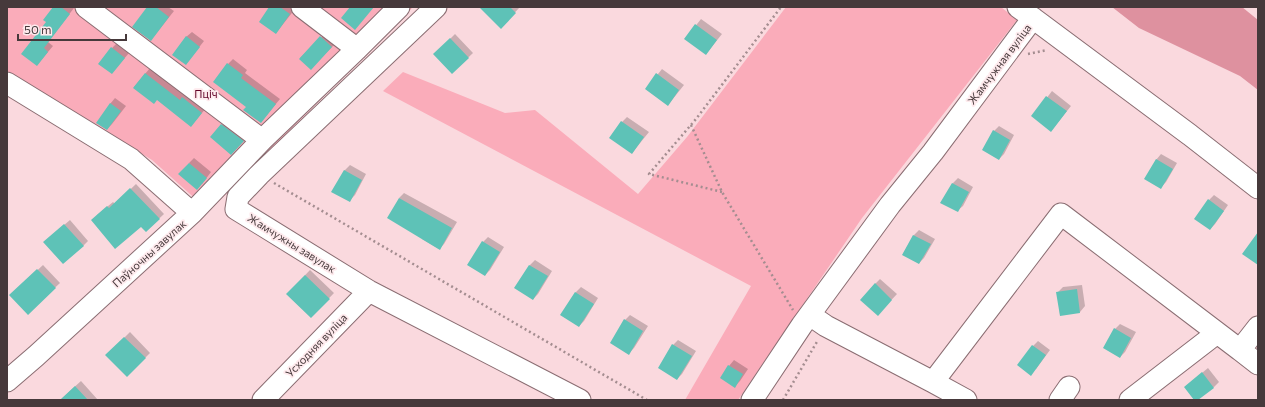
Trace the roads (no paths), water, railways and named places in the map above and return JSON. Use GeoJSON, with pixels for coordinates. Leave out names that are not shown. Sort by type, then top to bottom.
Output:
{"type":"FeatureCollection","features":[{"type":"Feature","properties":{"kind":"street"},"geometry":{"type":"LineString","coordinates":[[86,7],[262,140]]}},
{"type":"Feature","properties":{"kind":"street"},"geometry":{"type":"LineString","coordinates":[[302,7],[357,49]]}},
{"type":"Feature","properties":{"kind":"street"},"geometry":{"type":"LineString","coordinates":[[192,213],[262,140],[399,7]]}},
{"type":"Feature","properties":{"kind":"street","name":"Жамчужны завулак"},"geometry":{"type":"LineString","coordinates":[[436,7],[259,175],[238,197],[236,209],[369,291],[580,400]]}},
{"type":"Feature","properties":{"kind":"street","name":"Жамчужная вуліца"},"geometry":{"type":"LineString","coordinates":[[752,400],[813,322],[890,205],[933,152],[1026,13],[1190,135],[1258,188]]}},
{"type":"Feature","properties":{"kind":"street","name":"Паўночны завулак"},"geometry":{"type":"LineString","coordinates":[[7,83],[131,159],[192,213],[7,381]]}},
{"type":"Feature","properties":{"kind":"street"},"geometry":{"type":"LineString","coordinates":[[933,382],[1061,214],[1258,364]]}},
{"type":"Feature","properties":{"kind":"street","name":"Усходняя вуліца"},"geometry":{"type":"LineString","coordinates":[[263,400],[369,291]]}},
{"type":"Feature","properties":{"kind":"street"},"geometry":{"type":"LineString","coordinates":[[813,322],[966,400]]}},
{"type":"Feature","properties":{"kind":"street"},"geometry":{"type":"LineString","coordinates":[[1240,350],[1258,327]]}},
{"type":"Feature","properties":{"kind":"street"},"geometry":{"type":"LineString","coordinates":[[1130,400],[1217,333]]}},
{"type":"Feature","properties":{"kind":"park label","name":"Пціч"},"geometry":{"type":"Point","coordinates":[206,93]}}]}
